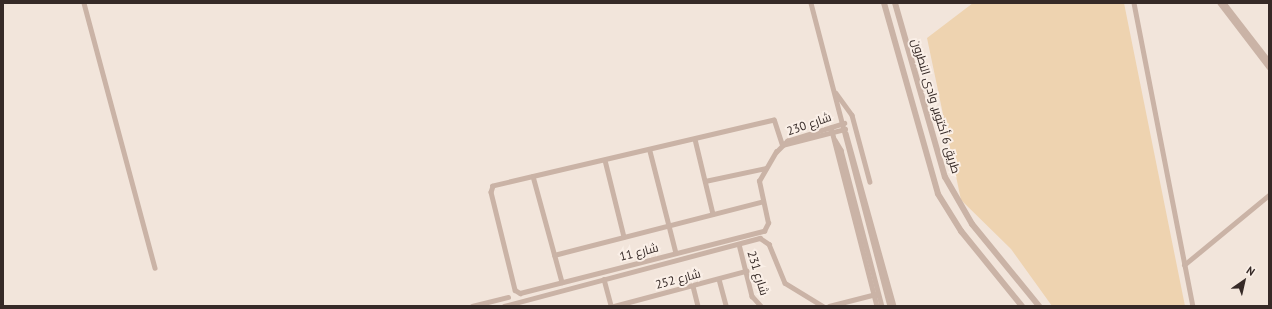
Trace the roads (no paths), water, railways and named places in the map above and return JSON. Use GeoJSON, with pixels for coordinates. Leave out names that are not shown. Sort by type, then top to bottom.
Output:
{"type":"FeatureCollection","features":[{"type":"Feature","properties":{"kind":"street"},"geometry":{"type":"LineString","coordinates":[[84,3],[155,268]]}},
{"type":"Feature","properties":{"kind":"street"},"geometry":{"type":"LineString","coordinates":[[811,3],[894,306]]}},
{"type":"Feature","properties":{"kind":"street","name":"طريق 6 أكتوبر, وادى النطرون"},"geometry":{"type":"LineString","coordinates":[[884,3],[938,194],[962,231],[1022,306]]}},
{"type":"Feature","properties":{"kind":"street","name":"طريق 6 أكتوبر, وادى النطرون"},"geometry":{"type":"LineString","coordinates":[[895,3],[945,177],[972,224],[1039,306]]}},
{"type":"Feature","properties":{"kind":"street"},"geometry":{"type":"LineString","coordinates":[[1134,3],[1193,306]]}},
{"type":"Feature","properties":{"kind":"street"},"geometry":{"type":"LineString","coordinates":[[1220,3],[1237,22]]}},
{"type":"Feature","properties":{"kind":"street"},"geometry":{"type":"LineString","coordinates":[[1224,3],[1269,67]]}},
{"type":"Feature","properties":{"kind":"street"},"geometry":{"type":"LineString","coordinates":[[1258,50],[1269,61]]}},
{"type":"Feature","properties":{"kind":"street"},"geometry":{"type":"LineString","coordinates":[[836,93],[852,115],[870,182]]}},
{"type":"Feature","properties":{"kind":"street"},"geometry":{"type":"LineString","coordinates":[[562,282],[534,176],[650,151],[774,120],[782,145]]}},
{"type":"Feature","properties":{"kind":"street","name":"شارع 230"},"geometry":{"type":"LineString","coordinates":[[764,231],[768,225],[758,186],[766,168],[782,145],[844,123]]}},
{"type":"Feature","properties":{"kind":"street"},"geometry":{"type":"LineString","coordinates":[[831,127],[877,306]]}},
{"type":"Feature","properties":{"kind":"street","name":"شارع 230"},"geometry":{"type":"LineString","coordinates":[[815,134],[846,131]]}},
{"type":"Feature","properties":{"kind":"street"},"geometry":{"type":"LineString","coordinates":[[695,139],[713,214]]}},
{"type":"Feature","properties":{"kind":"street"},"geometry":{"type":"LineString","coordinates":[[835,140],[842,150],[882,306]]}},
{"type":"Feature","properties":{"kind":"street"},"geometry":{"type":"LineString","coordinates":[[650,151],[676,253]]}},
{"type":"Feature","properties":{"kind":"street"},"geometry":{"type":"LineString","coordinates":[[605,160],[624,237]]}},
{"type":"Feature","properties":{"kind":"street"},"geometry":{"type":"LineString","coordinates":[[705,180],[766,168]]}},
{"type":"Feature","properties":{"kind":"street","name":"شارع 11"},"geometry":{"type":"LineString","coordinates":[[534,176],[495,185],[491,189],[514,288],[520,294],[764,231]]}},
{"type":"Feature","properties":{"kind":"street"},"geometry":{"type":"LineString","coordinates":[[862,191],[890,306]]}},
{"type":"Feature","properties":{"kind":"street"},"geometry":{"type":"LineString","coordinates":[[1184,265],[1269,195]]}},
{"type":"Feature","properties":{"kind":"street"},"geometry":{"type":"LineString","coordinates":[[554,255],[762,202]]}},
{"type":"Feature","properties":{"kind":"street","name":"شارع 11"},"geometry":{"type":"LineString","coordinates":[[504,306],[520,304],[604,279],[760,238],[770,244],[785,283],[823,306]]}},
{"type":"Feature","properties":{"kind":"street","name":"شارع 231"},"geometry":{"type":"LineString","coordinates":[[739,244],[754,299],[761,306]]}},
{"type":"Feature","properties":{"kind":"street","name":"شارع 252"},"geometry":{"type":"LineString","coordinates":[[614,306],[746,271]]}},
{"type":"Feature","properties":{"kind":"street"},"geometry":{"type":"LineString","coordinates":[[604,279],[610,306]]}},
{"type":"Feature","properties":{"kind":"street"},"geometry":{"type":"LineString","coordinates":[[719,279],[726,306]]}},
{"type":"Feature","properties":{"kind":"street"},"geometry":{"type":"LineString","coordinates":[[693,286],[698,306]]}},
{"type":"Feature","properties":{"kind":"street"},"geometry":{"type":"LineString","coordinates":[[829,306],[842,305],[879,294]]}},
{"type":"Feature","properties":{"kind":"street"},"geometry":{"type":"LineString","coordinates":[[472,306],[508,297]]}}]}
